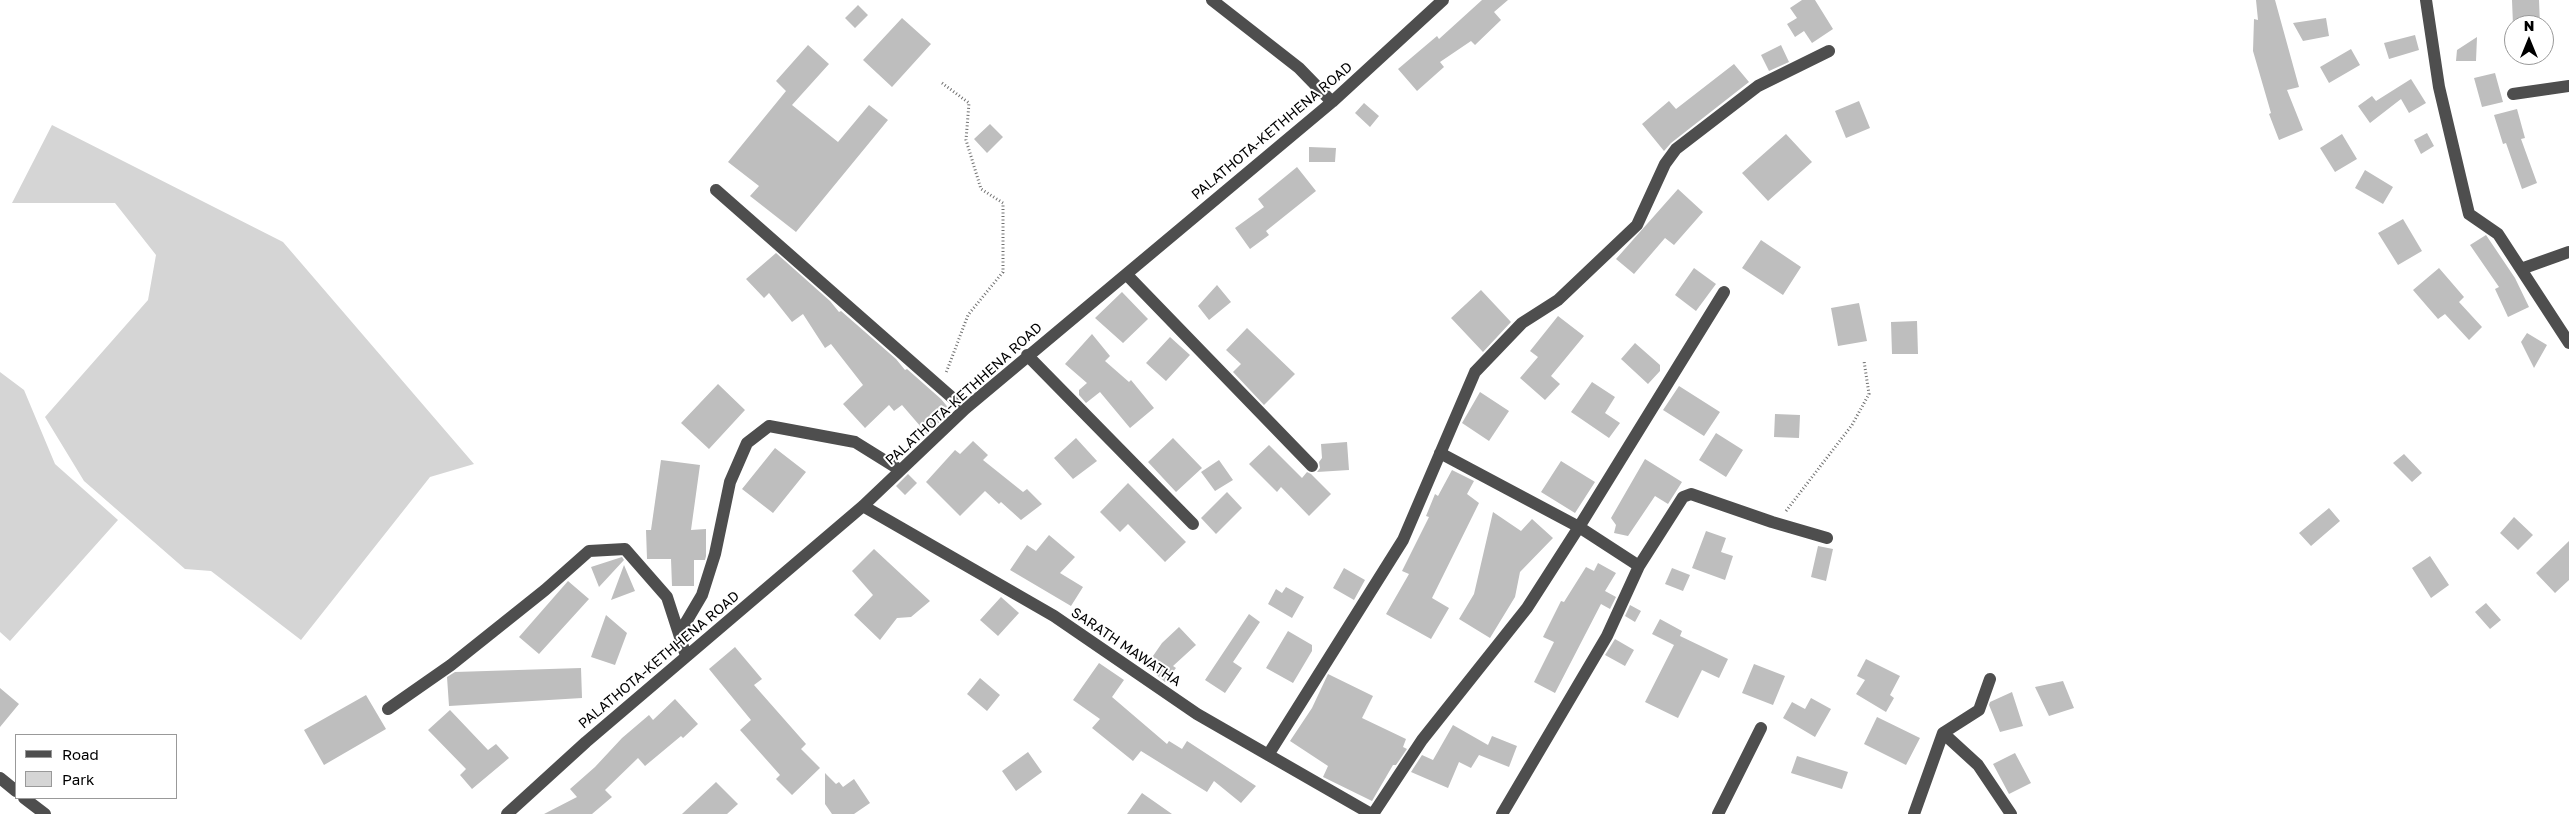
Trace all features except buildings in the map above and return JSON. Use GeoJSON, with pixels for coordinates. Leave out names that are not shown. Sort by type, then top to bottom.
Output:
{"type":"FeatureCollection","features":[{"type":"Feature","properties":{"kind":"street"},"geometry":{"type":"LineString","coordinates":[[1212,0],[1299,68],[1332,102]]}},
{"type":"Feature","properties":{"kind":"street","name":"PALATHOTA-KETHHENA ROAD"},"geometry":{"type":"LineString","coordinates":[[507,814],[586,742],[862,506],[965,409],[1332,102],[1443,0]]}},
{"type":"Feature","properties":{"kind":"street"},"geometry":{"type":"LineString","coordinates":[[2426,0],[2439,87],[2468,214],[2498,234],[2569,342]]}},
{"type":"Feature","properties":{"kind":"street"},"geometry":{"type":"LineString","coordinates":[[1268,755],[1403,540],[1475,372],[1522,323],[1558,300],[1637,225],[1665,164],[1676,149],[1758,86],[1829,51]]}},
{"type":"Feature","properties":{"kind":"street"},"geometry":{"type":"LineString","coordinates":[[2513,94],[2569,86]]}},
{"type":"Feature","properties":{"kind":"street"},"geometry":{"type":"LineString","coordinates":[[716,190],[965,409]]}},
{"type":"Feature","properties":{"kind":"street"},"geometry":{"type":"LineString","coordinates":[[2520,269],[2569,252]]}},
{"type":"Feature","properties":{"kind":"street"},"geometry":{"type":"LineString","coordinates":[[1126,275],[1312,466]]}},
{"type":"Feature","properties":{"kind":"street"},"geometry":{"type":"LineString","coordinates":[[1372,814],[1422,740],[1527,608],[1724,292]]}},
{"type":"Feature","properties":{"kind":"street"},"geometry":{"type":"LineString","coordinates":[[1027,356],[1193,524]]}},
{"type":"Feature","properties":{"kind":"street"},"geometry":{"type":"LineString","coordinates":[[680,634],[702,595],[715,554],[730,482],[743,451],[747,443],[769,426],[855,442],[900,470]]}},
{"type":"Feature","properties":{"kind":"street"},"geometry":{"type":"LineString","coordinates":[[1440,453],[1579,527],[1639,566]]}},
{"type":"Feature","properties":{"kind":"street"},"geometry":{"type":"LineString","coordinates":[[1502,814],[1607,636],[1639,566],[1683,498],[1691,494],[1772,522],[1828,538]]}},
{"type":"Feature","properties":{"kind":"street","name":"SARATH MAWATHA"},"geometry":{"type":"LineString","coordinates":[[862,506],[1054,616],[1197,714],[1372,814]]}},
{"type":"Feature","properties":{"kind":"street"},"geometry":{"type":"LineString","coordinates":[[388,708],[458,659],[545,590],[589,551],[625,549],[667,597],[686,656]]}},
{"type":"Feature","properties":{"kind":"street"},"geometry":{"type":"LineString","coordinates":[[1914,814],[1943,733],[1979,710],[1990,679]]}},
{"type":"Feature","properties":{"kind":"street"},"geometry":{"type":"LineString","coordinates":[[1718,814],[1761,728]]}},
{"type":"Feature","properties":{"kind":"street"},"geometry":{"type":"LineString","coordinates":[[1943,733],[1978,765],[2011,814]]}},
{"type":"Feature","properties":{"kind":"street"},"geometry":{"type":"LineString","coordinates":[[0,778],[15,790]]}},
{"type":"Feature","properties":{"kind":"street"},"geometry":{"type":"LineString","coordinates":[[25,799],[45,814]]}},
{"type":"Feature","properties":{"kind":"path"},"geometry":{"type":"LineString","coordinates":[[940,387],[968,315],[1003,272],[1003,203],[981,189],[966,140],[969,103],[942,83]]}},
{"type":"Feature","properties":{"kind":"path"},"geometry":{"type":"LineString","coordinates":[[1772,522],[1791,507],[1856,417],[1870,394],[1864,361]]}},
{"type":"Feature","properties":{"kind":"green space"},"geometry":{"type":"Polygon","coordinates":[[[52,125],[283,242],[474,464],[430,477],[301,640],[211,571],[185,569],[84,481],[45,417],[148,300],[156,255],[115,203],[12,203],[52,125]]]}},
{"type":"Feature","properties":{"kind":"green space"},"geometry":{"type":"Polygon","coordinates":[[[0,372],[24,390],[55,464],[118,520],[10,641],[0,632],[0,372]]]}}]}
